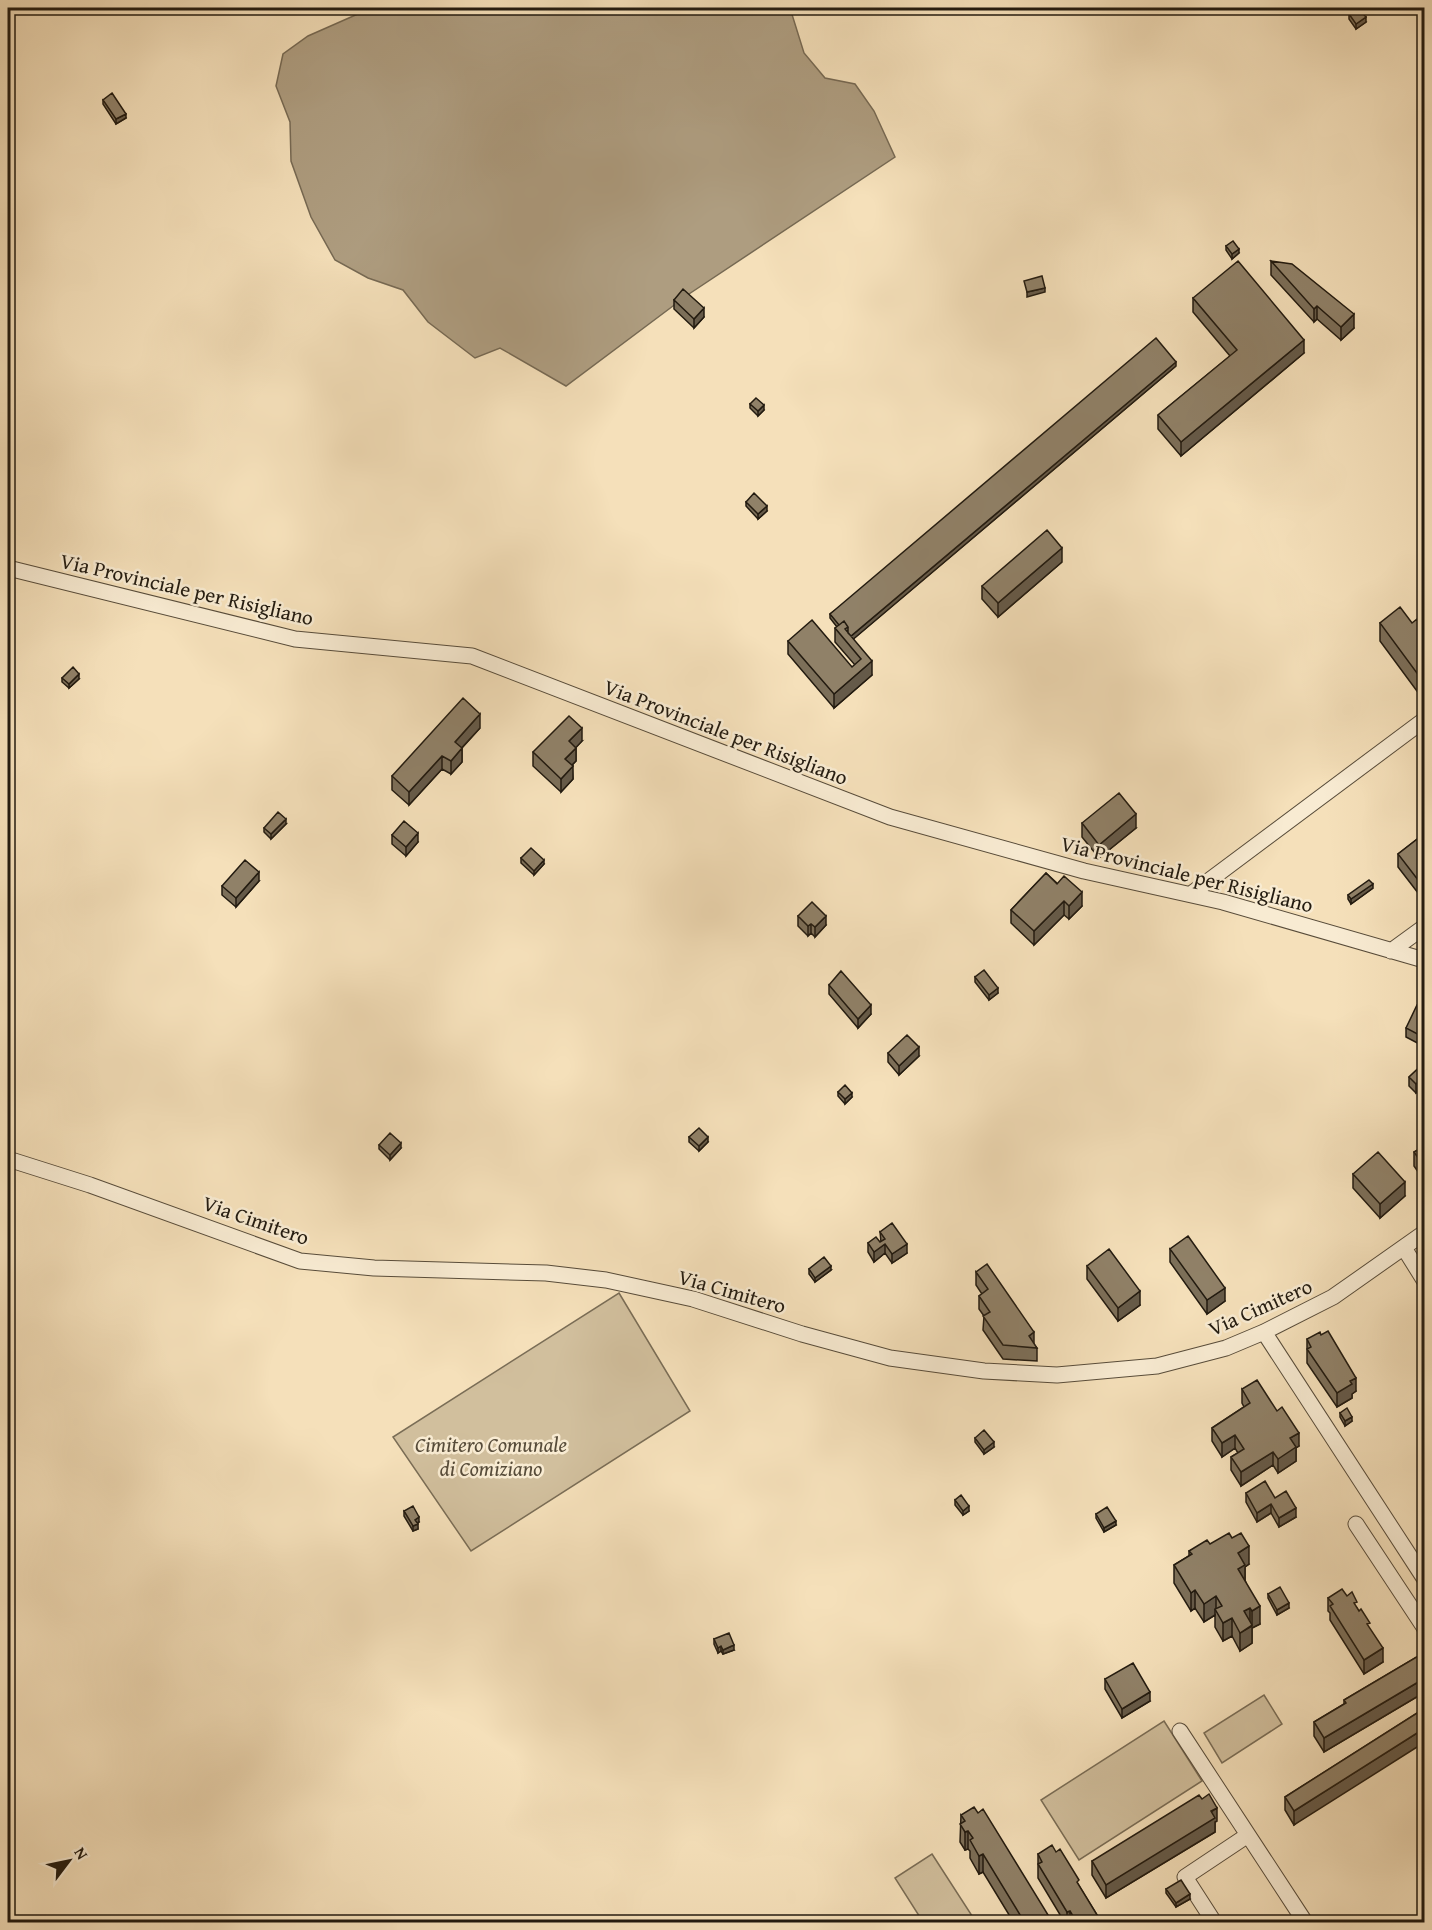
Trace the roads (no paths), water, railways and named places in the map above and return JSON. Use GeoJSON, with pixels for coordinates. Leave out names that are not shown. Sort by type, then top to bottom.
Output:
{"type":"FeatureCollection","features":[{"type":"Feature","properties":{"kind":"street","name":"Via Provinciale per Risigliano"},"geometry":{"type":"LineString","coordinates":[[8,568],[295,639],[472,656],[890,818],[1084,871],[1223,902],[1425,960]]}},
{"type":"Feature","properties":{"kind":"street"},"geometry":{"type":"LineString","coordinates":[[1191,894],[1425,720]]}},
{"type":"Feature","properties":{"kind":"street"},"geometry":{"type":"LineString","coordinates":[[1391,951],[1425,927]]}},
{"type":"Feature","properties":{"kind":"street","name":"Via Cimitero"},"geometry":{"type":"LineString","coordinates":[[8,1160],[101,1189],[300,1261],[374,1268],[546,1273],[606,1280],[693,1299],[802,1334],[890,1358],[984,1371],[1057,1376],[1157,1366],[1226,1348],[1264,1332],[1333,1297],[1425,1233]]}},
{"type":"Feature","properties":{"kind":"street"},"geometry":{"type":"LineString","coordinates":[[1404,1248],[1425,1280]]}},
{"type":"Feature","properties":{"kind":"street"},"geometry":{"type":"LineString","coordinates":[[1264,1332],[1425,1578]]}},
{"type":"Feature","properties":{"kind":"street"},"geometry":{"type":"LineString","coordinates":[[1356,1524],[1425,1627]]}},
{"type":"Feature","properties":{"kind":"street"},"geometry":{"type":"LineString","coordinates":[[1180,1731],[1305,1923]]}},
{"type":"Feature","properties":{"kind":"street"},"geometry":{"type":"LineString","coordinates":[[1214,1923],[1185,1877],[1248,1835]]}},
{"type":"Feature","properties":{"kind":"park label","name":"Cimitero Comunale di Comiziano"},"geometry":{"type":"Point","coordinates":[491,1456]}}]}
